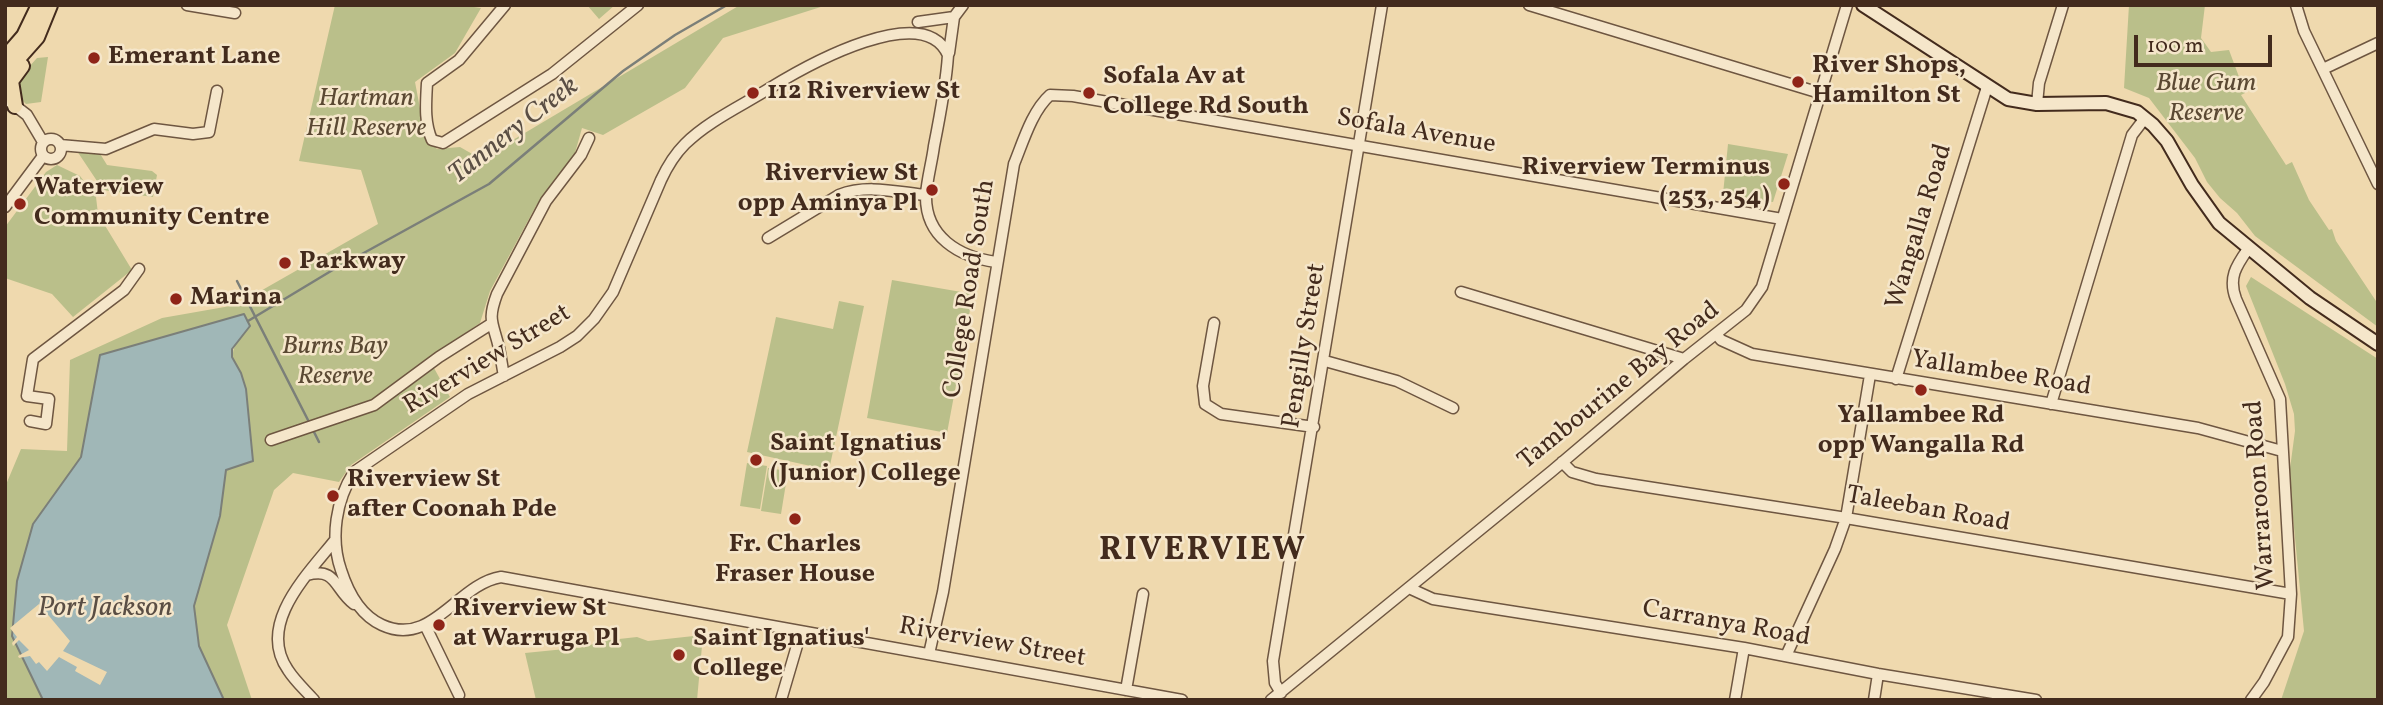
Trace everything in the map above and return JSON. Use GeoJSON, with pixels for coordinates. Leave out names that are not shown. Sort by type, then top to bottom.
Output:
{"type":"FeatureCollection","features":[{"type":"Feature","properties":{"kind":"main road"},"geometry":{"type":"LineString","coordinates":[[5,58],[24,36],[39,5]]}},
{"type":"Feature","properties":{"kind":"main road"},"geometry":{"type":"LineString","coordinates":[[10,102],[11,77],[30,57],[50,5]]}},
{"type":"Feature","properties":{"kind":"main road"},"geometry":{"type":"LineString","coordinates":[[1863,5],[2008,99],[2036,104],[2106,103],[2128,108],[2145,118],[2167,141],[2192,185],[2219,223],[2310,298],[2378,344]]}},
{"type":"Feature","properties":{"kind":"main road"},"geometry":{"type":"LineString","coordinates":[[5,73],[37,37]]}},
{"type":"Feature","properties":{"kind":"street"},"geometry":{"type":"LineString","coordinates":[[187,5],[235,13]]}},
{"type":"Feature","properties":{"kind":"street"},"geometry":{"type":"LineString","coordinates":[[505,5],[459,60],[427,83],[426,115],[432,140],[443,143],[525,92],[552,74],[638,5]]}},
{"type":"Feature","properties":{"kind":"street"},"geometry":{"type":"LineString","coordinates":[[963,5],[954,17],[926,195],[932,224],[949,245],[967,256],[996,262]]}},
{"type":"Feature","properties":{"kind":"street","name":"Pengilly Street"},"geometry":{"type":"LineString","coordinates":[[1280,693],[1275,683],[1273,661],[1325,361],[1382,5]]}},
{"type":"Feature","properties":{"kind":"street"},"geometry":{"type":"LineString","coordinates":[[1529,5],[1820,93]]}},
{"type":"Feature","properties":{"kind":"street","name":"Tambourine Bay Road"},"geometry":{"type":"LineString","coordinates":[[1272,700],[1746,310],[1762,287],[1847,5]]}},
{"type":"Feature","properties":{"kind":"street"},"geometry":{"type":"LineString","coordinates":[[2036,104],[2039,83],[2063,5]]}},
{"type":"Feature","properties":{"kind":"street"},"geometry":{"type":"LineString","coordinates":[[2296,5],[2304,31],[2378,184]]}},
{"type":"Feature","properties":{"kind":"street","name":"Riverview Street"},"geometry":{"type":"LineString","coordinates":[[360,608],[342,574],[335,540],[338,511],[344,490],[354,472],[468,394],[577,336],[604,306],[618,282],[669,164],[686,143],[750,100],[860,34],[891,25],[954,17]]}},
{"type":"Feature","properties":{"kind":"street"},"geometry":{"type":"LineString","coordinates":[[911,23],[921,24],[935,32],[945,45],[948,55]]}},
{"type":"Feature","properties":{"kind":"street"},"geometry":{"type":"LineString","coordinates":[[2323,69],[2378,43]]}},
{"type":"Feature","properties":{"kind":"street","name":"Wangalla Road"},"geometry":{"type":"LineString","coordinates":[[1896,379],[1987,87]]}},
{"type":"Feature","properties":{"kind":"street"},"geometry":{"type":"LineString","coordinates":[[60,145],[60,152],[49,159],[43,156],[40,149],[43,142],[51,138],[60,145],[106,149],[154,129],[193,134],[209,132],[218,91]]}},
{"type":"Feature","properties":{"kind":"street","name":"Sofala Avenue"},"geometry":{"type":"LineString","coordinates":[[1044,101],[1055,94],[1073,96],[1782,219]]}},
{"type":"Feature","properties":{"kind":"street","name":"College Road South"},"geometry":{"type":"LineString","coordinates":[[929,654],[943,592],[1014,164],[1044,101]]}},
{"type":"Feature","properties":{"kind":"street"},"geometry":{"type":"LineString","coordinates":[[10,102],[29,118],[43,142]]}},
{"type":"Feature","properties":{"kind":"street"},"geometry":{"type":"LineString","coordinates":[[2051,404],[2132,135],[2145,118]]}},
{"type":"Feature","properties":{"kind":"street"},"geometry":{"type":"LineString","coordinates":[[504,376],[499,346],[491,324],[491,309],[546,201],[581,155],[589,138]]}},
{"type":"Feature","properties":{"kind":"street"},"geometry":{"type":"LineString","coordinates":[[5,208],[43,156]]}},
{"type":"Feature","properties":{"kind":"street"},"geometry":{"type":"LineString","coordinates":[[768,238],[839,195],[851,191],[865,188],[926,195]]}},
{"type":"Feature","properties":{"kind":"street","name":"Warraroon Road"},"geometry":{"type":"LineString","coordinates":[[2248,249],[2234,270],[2231,283],[2235,299],[2280,399],[2291,594],[2288,637],[2264,682],[2250,700]]}},
{"type":"Feature","properties":{"kind":"street"},"geometry":{"type":"LineString","coordinates":[[30,421],[46,424],[49,399],[27,396],[33,359],[124,290],[139,268]]}},
{"type":"Feature","properties":{"kind":"street"},"geometry":{"type":"LineString","coordinates":[[1461,292],[1684,359]]}},
{"type":"Feature","properties":{"kind":"street"},"geometry":{"type":"LineString","coordinates":[[1214,323],[1203,386],[1205,404],[1221,414],[1314,426]]}},
{"type":"Feature","properties":{"kind":"street"},"geometry":{"type":"LineString","coordinates":[[271,440],[374,405],[439,357],[491,324]]}},
{"type":"Feature","properties":{"kind":"street","name":"Yallambee Road"},"geometry":{"type":"LineString","coordinates":[[1717,335],[1721,340],[1752,354],[2198,428],[2282,451]]}},
{"type":"Feature","properties":{"kind":"street"},"geometry":{"type":"LineString","coordinates":[[1325,361],[1396,381],[1453,408]]}},
{"type":"Feature","properties":{"kind":"street"},"geometry":{"type":"LineString","coordinates":[[1786,656],[1835,549],[1846,518],[1870,375]]}},
{"type":"Feature","properties":{"kind":"street","name":"Taleeban Road"},"geometry":{"type":"LineString","coordinates":[[1562,462],[1572,472],[1595,479],[1846,518],[2291,594]]}},
{"type":"Feature","properties":{"kind":"street"},"geometry":{"type":"LineString","coordinates":[[314,700],[284,662],[278,634],[280,619],[288,602],[335,540]]}},
{"type":"Feature","properties":{"kind":"street","name":"Riverview Street"},"geometry":{"type":"LineString","coordinates":[[307,575],[323,572],[328,574],[344,596],[376,622],[392,628],[408,630],[425,625],[475,588],[493,578],[501,577],[1182,700]]}},
{"type":"Feature","properties":{"kind":"street","name":"Carranya Road"},"geometry":{"type":"LineString","coordinates":[[1409,588],[1433,599],[1744,648],[1878,674],[2036,700]]}},
{"type":"Feature","properties":{"kind":"street"},"geometry":{"type":"LineString","coordinates":[[1126,690],[1143,594]]}},
{"type":"Feature","properties":{"kind":"street"},"geometry":{"type":"LineString","coordinates":[[425,625],[459,695]]}},
{"type":"Feature","properties":{"kind":"street"},"geometry":{"type":"LineString","coordinates":[[781,700],[801,632]]}},
{"type":"Feature","properties":{"kind":"street"},"geometry":{"type":"LineString","coordinates":[[1735,700],[1744,648]]}},
{"type":"Feature","properties":{"kind":"street"},"geometry":{"type":"LineString","coordinates":[[1874,700],[1878,674]]}},
{"type":"Feature","properties":{"kind":"green space","name":"Burns Bay Reserve"},"geometry":{"type":"Polygon","coordinates":[[[335,5],[460,5],[481,8],[455,53],[415,82],[425,135],[437,149],[460,147],[481,159],[740,5],[827,5],[723,38],[685,88],[603,135],[582,128],[575,153],[536,206],[490,291],[480,323],[429,359],[450,397],[351,465],[339,482],[293,473],[274,490],[227,625],[252,700],[224,700],[199,646],[194,606],[220,516],[235,364],[233,353],[236,343],[249,325],[243,314],[101,355],[81,458],[33,524],[12,636],[43,700],[5,700],[5,487],[21,449],[67,451],[70,360],[162,318],[236,305],[378,224],[361,170],[299,161],[335,5]]]}},
{"type":"Feature","properties":{"kind":"green space"},"geometry":{"type":"Polygon","coordinates":[[[587,5],[615,5],[599,19],[587,5]]]}},
{"type":"Feature","properties":{"kind":"green space","name":"Blue Gum Reserve"},"geometry":{"type":"Polygon","coordinates":[[[2129,5],[2205,5],[2201,38],[2211,52],[2229,50],[2245,93],[2241,95],[2286,165],[2292,162],[2309,200],[2329,230],[2332,229],[2336,241],[2378,304],[2378,327],[2255,236],[2207,182],[2195,158],[2149,98],[2124,88],[2129,5]]]}},
{"type":"Feature","properties":{"kind":"green space"},"geometry":{"type":"Polygon","coordinates":[[[48,57],[41,102],[26,104],[17,95],[19,78],[37,58],[48,57]]]}},
{"type":"Feature","properties":{"kind":"green space"},"geometry":{"type":"Polygon","coordinates":[[[1728,144],[1788,154],[1773,202],[1723,194],[1728,144]]]}},
{"type":"Feature","properties":{"kind":"green space"},"geometry":{"type":"Polygon","coordinates":[[[77,151],[99,152],[107,165],[152,171],[157,175],[153,197],[103,190],[77,151]]]}},
{"type":"Feature","properties":{"kind":"green space"},"geometry":{"type":"Polygon","coordinates":[[[57,165],[80,176],[96,197],[98,214],[132,270],[73,317],[52,294],[5,278],[5,227],[46,172],[57,165]]]}},
{"type":"Feature","properties":{"kind":"green space"},"geometry":{"type":"Polygon","coordinates":[[[2251,277],[2378,359],[2378,700],[2281,700],[2304,631],[2289,476],[2295,431],[2294,414],[2285,384],[2246,286],[2251,277]]]}},
{"type":"Feature","properties":{"kind":"green space"},"geometry":{"type":"Polygon","coordinates":[[[892,280],[973,294],[947,433],[867,418],[892,280]]]}},
{"type":"Feature","properties":{"kind":"green space"},"geometry":{"type":"Polygon","coordinates":[[[839,301],[864,306],[829,470],[747,452],[776,317],[833,329],[839,301]]]}},
{"type":"Feature","properties":{"kind":"green space"},"geometry":{"type":"Polygon","coordinates":[[[747,463],[767,466],[760,509],[740,506],[747,463]]]}},
{"type":"Feature","properties":{"kind":"green space"},"geometry":{"type":"Polygon","coordinates":[[[768,468],[788,471],[781,514],[761,511],[768,468]]]}},
{"type":"Feature","properties":{"kind":"green space"},"geometry":{"type":"Polygon","coordinates":[[[703,635],[697,700],[536,700],[525,653],[585,647],[601,641],[637,637],[648,641],[703,635]]]}},
{"type":"Feature","properties":{"kind":"water","name":"Port Jackson"},"geometry":{"type":"Polygon","coordinates":[[[244,314],[250,326],[232,349],[232,357],[246,389],[253,461],[226,470],[220,516],[194,606],[199,646],[224,700],[43,700],[12,636],[17,581],[33,524],[81,457],[100,355],[244,314]]]}},
{"type":"Feature","properties":{"kind":"pier"},"geometry":{"type":"Polygon","coordinates":[[[39,604],[70,641],[63,651],[107,672],[100,685],[75,671],[77,667],[59,657],[47,671],[30,656],[19,658],[18,656],[29,650],[19,640],[13,646],[12,643],[17,637],[10,628],[39,604]]]}},
{"type":"Feature","properties":{"kind":"waterway","name":"Tannery Creek"},"geometry":{"type":"LineString","coordinates":[[248,321],[331,271],[489,184],[623,71],[675,35],[727,5]]}},
{"type":"Feature","properties":{"kind":"waterway"},"geometry":{"type":"LineString","coordinates":[[237,281],[310,424]]}},
{"type":"Feature","properties":{"kind":"waterway"},"geometry":{"type":"LineString","coordinates":[[313,430],[319,442]]}},
{"type":"Feature","properties":{"kind":"place","name":"Emerant Lane"},"geometry":{"type":"Point","coordinates":[94,58]}},
{"type":"Feature","properties":{"kind":"place","name":"River Shops, Hamilton St"},"geometry":{"type":"Point","coordinates":[1798,82]}},
{"type":"Feature","properties":{"kind":"place","name":"112 Riverview St"},"geometry":{"type":"Point","coordinates":[753,93]}},
{"type":"Feature","properties":{"kind":"place","name":"Sofala Av at College Rd South"},"geometry":{"type":"Point","coordinates":[1089,93]}},
{"type":"Feature","properties":{"kind":"place","name":"Riverview Terminus (253, 254)"},"geometry":{"type":"Point","coordinates":[1784,184]}},
{"type":"Feature","properties":{"kind":"place","name":"Riverview St opp Aminya Pl"},"geometry":{"type":"Point","coordinates":[932,190]}},
{"type":"Feature","properties":{"kind":"place","name":"Waterview Community Centre"},"geometry":{"type":"Point","coordinates":[20,204]}},
{"type":"Feature","properties":{"kind":"place","name":"Parkway"},"geometry":{"type":"Point","coordinates":[285,263]}},
{"type":"Feature","properties":{"kind":"place","name":"Marina"},"geometry":{"type":"Point","coordinates":[176,299]}},
{"type":"Feature","properties":{"kind":"place","name":"Yallambee Rd opp Wangalla Rd"},"geometry":{"type":"Point","coordinates":[1921,390]}},
{"type":"Feature","properties":{"kind":"place","name":"Saint Ignatius' (Junior) College"},"geometry":{"type":"Point","coordinates":[756,460]}},
{"type":"Feature","properties":{"kind":"place","name":"Riverview St after Coonah Pde"},"geometry":{"type":"Point","coordinates":[333,496]}},
{"type":"Feature","properties":{"kind":"place","name":"Fr. Charles Fraser House"},"geometry":{"type":"Point","coordinates":[795,519]}},
{"type":"Feature","properties":{"kind":"place","name":"Riverview St at Warruga Pl"},"geometry":{"type":"Point","coordinates":[439,625]}},
{"type":"Feature","properties":{"kind":"place","name":"Saint Ignatius' College"},"geometry":{"type":"Point","coordinates":[679,655]}},
{"type":"Feature","properties":{"kind":"district","name":"RIVERVIEW"},"geometry":{"type":"Point","coordinates":[1203,553]}},
{"type":"Feature","properties":{"kind":"park label","name":"Hartman Hill Reserve"},"geometry":{"type":"Point","coordinates":[366,115]}}]}
